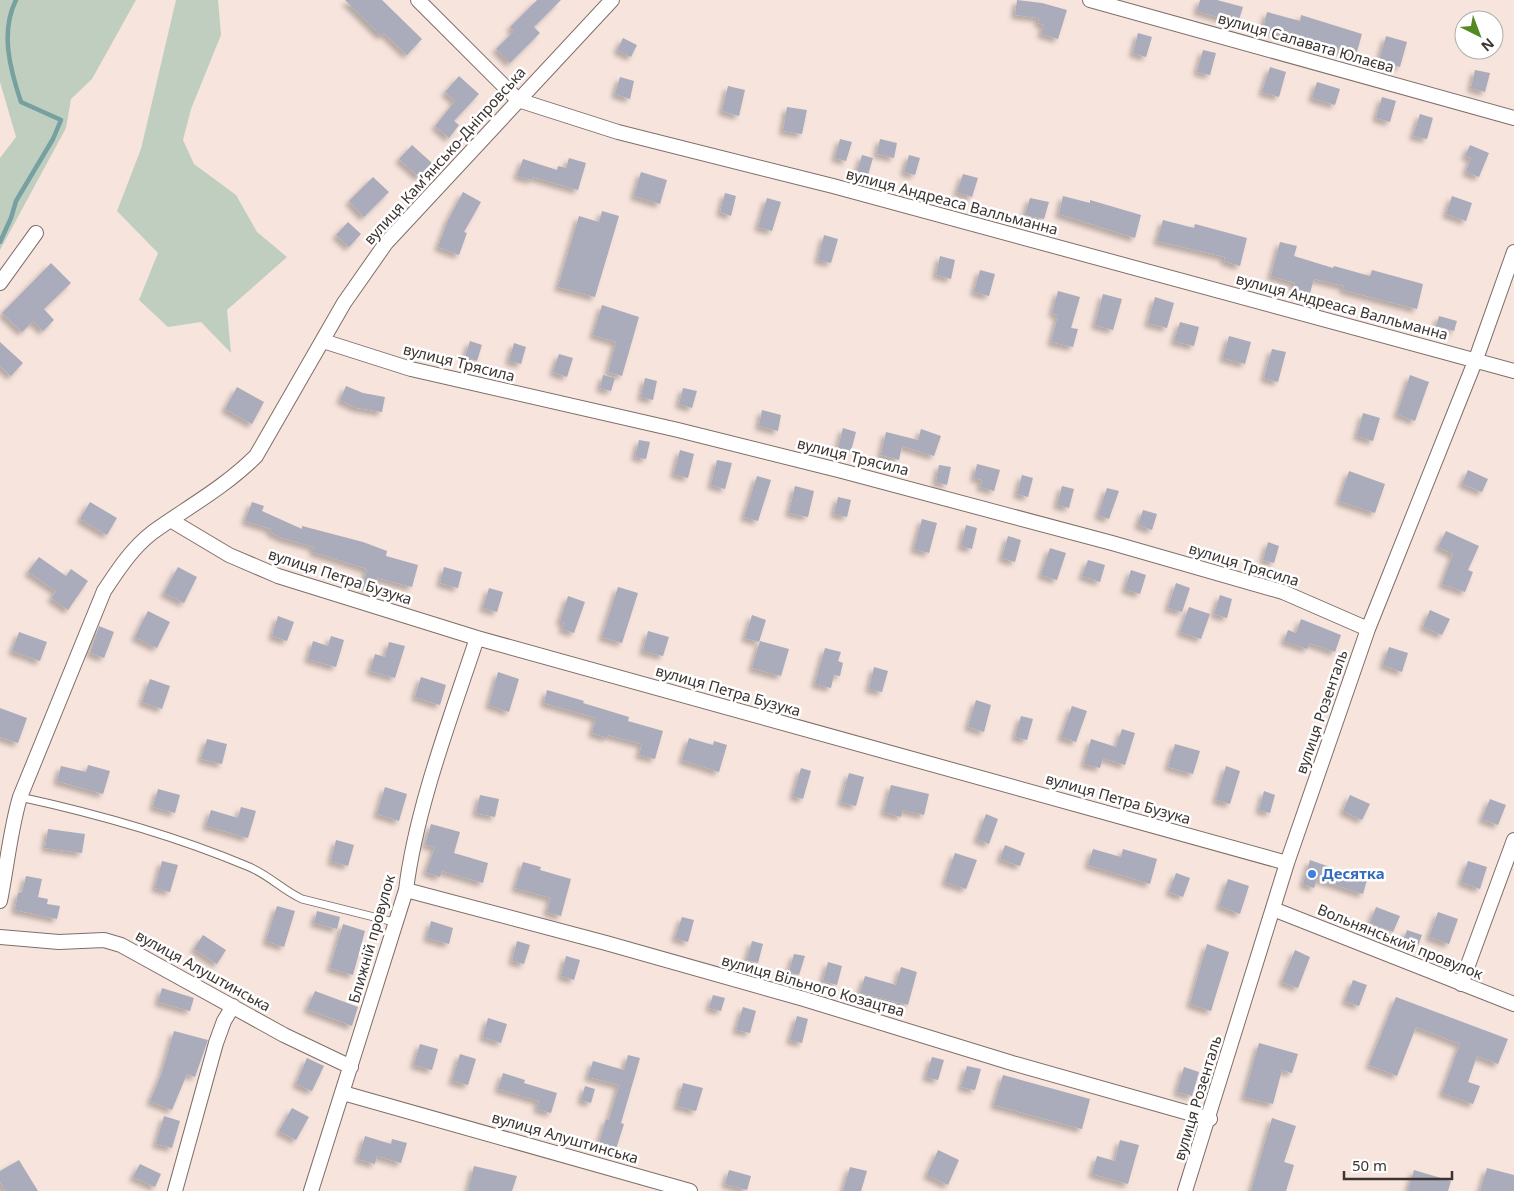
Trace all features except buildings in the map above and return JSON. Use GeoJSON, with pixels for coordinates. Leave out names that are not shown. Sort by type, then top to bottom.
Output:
{"type":"FeatureCollection","features":[{"type":"Feature","properties":{"kind":"street","name":"вулиця Андреаса Валльманна"},"geometry":{"type":"LineString","coordinates":[[418,0],[518,100],[618,132],[833,186],[1230,295],[1476,359],[1514,371]]}},
{"type":"Feature","properties":{"kind":"street","name":"вулиця Кам’янсько-Дніпровська"},"geometry":{"type":"LineString","coordinates":[[0,901],[11,827],[20,797],[104,592],[135,549],[152,533],[239,473],[256,456],[344,303],[395,232],[612,0]]}},
{"type":"Feature","properties":{"kind":"street","name":"вулиця Салавата Юлаєва"},"geometry":{"type":"LineString","coordinates":[[1090,0],[1514,118]]}},
{"type":"Feature","properties":{"kind":"street"},"geometry":{"type":"LineString","coordinates":[[0,284],[36,233]]}},
{"type":"Feature","properties":{"kind":"street","name":"вулиця Розенталь"},"geometry":{"type":"LineString","coordinates":[[1186,1191],[1210,1119],[1287,863],[1368,629],[1476,359],[1514,252]]}},
{"type":"Feature","properties":{"kind":"street","name":"вулиця Трясила"},"geometry":{"type":"LineString","coordinates":[[323,342],[411,369],[707,437],[1112,543],[1282,592],[1368,629]]}},
{"type":"Feature","properties":{"kind":"street","name":"вулиця Петра Бузука"},"geometry":{"type":"LineString","coordinates":[[172,521],[230,555],[278,576],[477,638],[1287,863]]}},
{"type":"Feature","properties":{"kind":"street","name":"Ближній провулок"},"geometry":{"type":"LineString","coordinates":[[311,1191],[344,1093],[394,922],[406,890],[409,866],[437,761],[477,638]]}},
{"type":"Feature","properties":{"kind":"street"},"geometry":{"type":"LineString","coordinates":[[1461,984],[1514,840]]}},
{"type":"Feature","properties":{"kind":"street","name":"вулиця Вільного Козацтва"},"geometry":{"type":"LineString","coordinates":[[406,890],[606,942],[804,999],[1012,1063],[1210,1119]]}},
{"type":"Feature","properties":{"kind":"street","name":"Вольнянський провулок"},"geometry":{"type":"LineString","coordinates":[[1274,909],[1514,1004]]}},
{"type":"Feature","properties":{"kind":"street","name":"вулиця Алуштинська"},"geometry":{"type":"LineString","coordinates":[[0,937],[59,942],[104,940],[121,945],[317,1052],[351,1066]]}},
{"type":"Feature","properties":{"kind":"street"},"geometry":{"type":"LineString","coordinates":[[175,1191],[216,1043],[224,1021],[233,1006]]}},
{"type":"Feature","properties":{"kind":"street","name":"вулиця Алуштинська"},"geometry":{"type":"LineString","coordinates":[[344,1093],[690,1191]]}},
{"type":"Feature","properties":{"kind":"lane"},"geometry":{"type":"LineString","coordinates":[[20,797],[135,824],[270,876],[292,894],[302,899],[394,922]]}},
{"type":"Feature","properties":{"kind":"green space"},"geometry":{"type":"Polygon","coordinates":[[[0,0],[136,0],[92,79],[71,99],[66,128],[0,250],[0,158],[16,137],[0,82],[0,0]]]}},
{"type":"Feature","properties":{"kind":"green space"},"geometry":{"type":"Polygon","coordinates":[[[176,0],[218,0],[221,35],[191,109],[183,140],[194,164],[236,195],[257,232],[287,257],[227,310],[231,353],[201,322],[168,327],[139,300],[158,253],[117,211],[141,149],[176,0]]]}},
{"type":"Feature","properties":{"kind":"waterway"},"geometry":{"type":"LineString","coordinates":[[0,242],[11,218],[16,201],[53,139],[61,120],[21,102],[13,77],[8,51],[8,25],[16,0]]}},
{"type":"Feature","properties":{"kind":"place","name":"Десятка"},"geometry":{"type":"Point","coordinates":[1312,874]}}]}
